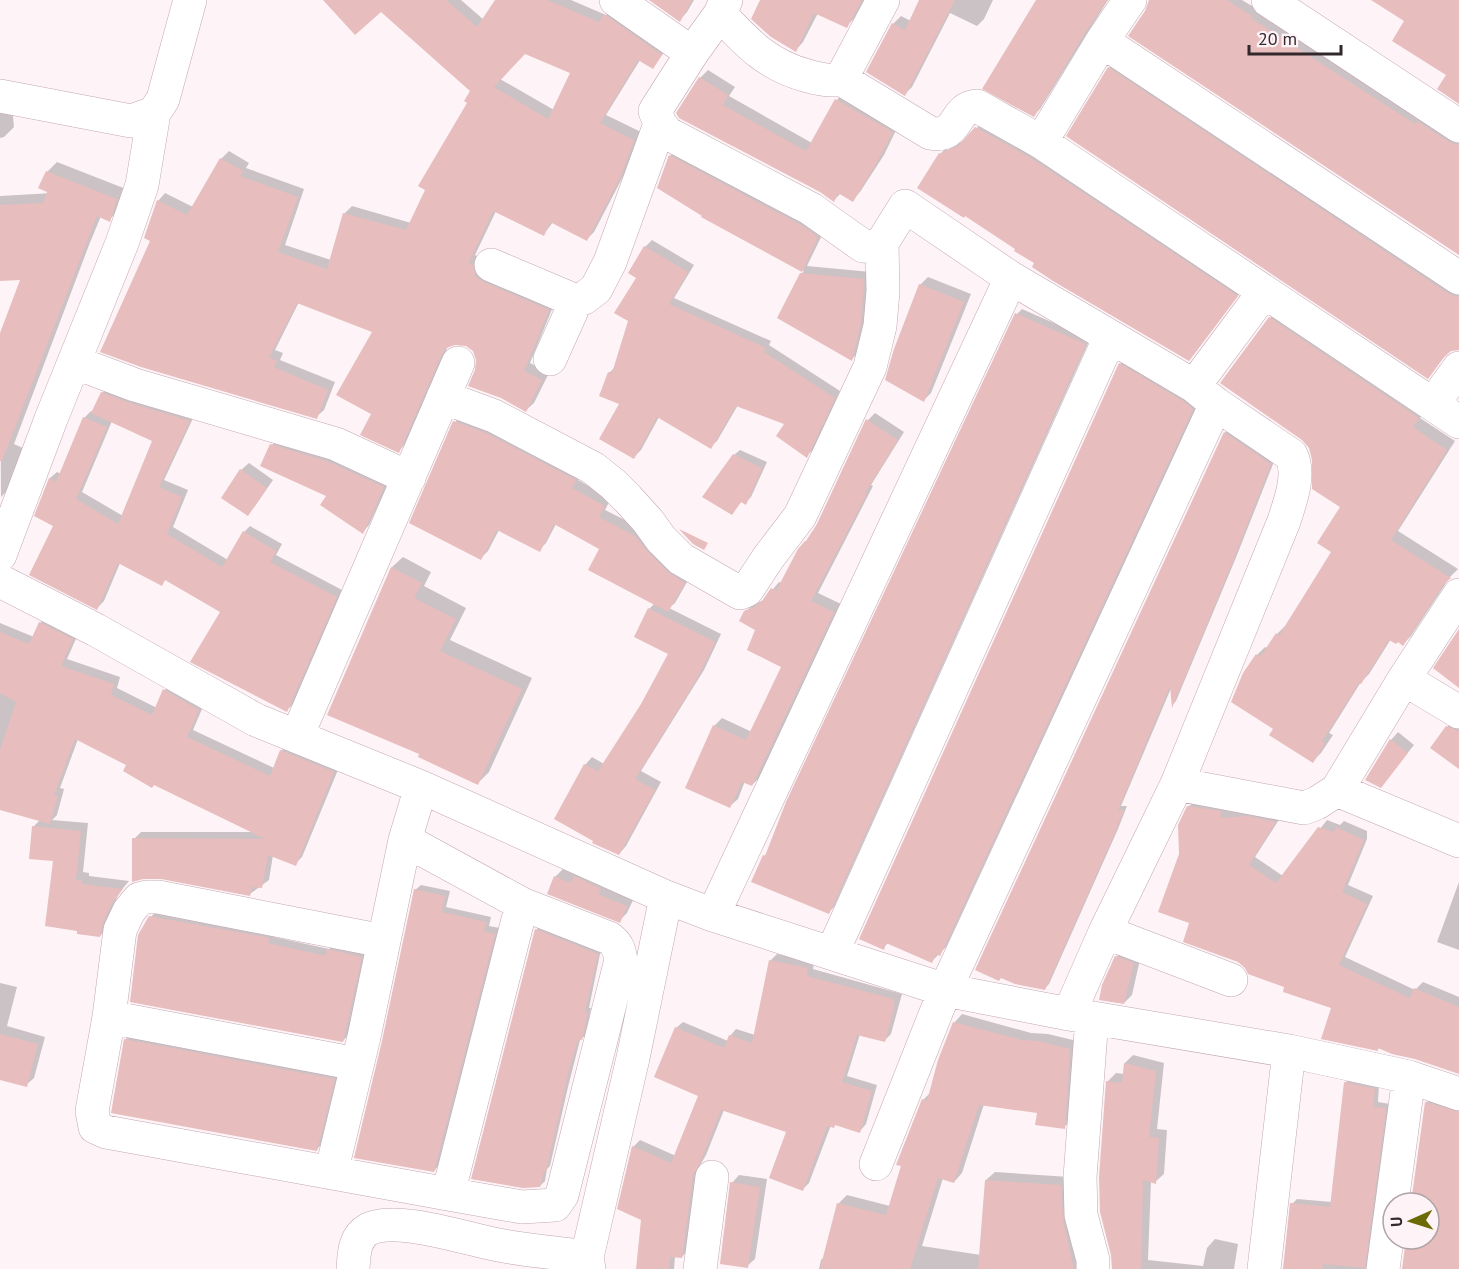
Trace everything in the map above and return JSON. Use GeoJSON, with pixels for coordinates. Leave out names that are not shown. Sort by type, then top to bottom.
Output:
{"type":"FeatureCollection","features":[{"type":"Feature","properties":{"kind":"street"},"geometry":{"type":"LineString","coordinates":[[0,555],[74,362],[123,243],[142,186],[153,113],[163,99],[190,0]]}},
{"type":"Feature","properties":{"kind":"street"},"geometry":{"type":"LineString","coordinates":[[616,0],[692,52]]}},
{"type":"Feature","properties":{"kind":"street"},"geometry":{"type":"LineString","coordinates":[[841,79],[883,0]]}},
{"type":"Feature","properties":{"kind":"street"},"geometry":{"type":"LineString","coordinates":[[1041,142],[1102,41],[1130,0]]}},
{"type":"Feature","properties":{"kind":"street"},"geometry":{"type":"LineString","coordinates":[[1268,0],[1459,126]]}},
{"type":"Feature","properties":{"kind":"street"},"geometry":{"type":"LineString","coordinates":[[1093,1269],[1093,1260],[1081,1215],[1081,1016],[1105,932],[1177,784],[1284,521],[1292,495],[1295,466],[1291,455],[1205,395],[1011,278],[905,206],[882,243],[876,247],[864,246],[811,209],[667,133],[660,124],[656,111],[723,7],[752,48],[779,67],[818,79],[841,79],[930,133],[940,135],[947,133],[970,107],[977,106],[1041,142],[1446,413],[1459,368]]}},
{"type":"Feature","properties":{"kind":"street"},"geometry":{"type":"LineString","coordinates":[[1102,41],[1459,278]]}},
{"type":"Feature","properties":{"kind":"street"},"geometry":{"type":"LineString","coordinates":[[0,96],[131,121],[153,113]]}},
{"type":"Feature","properties":{"kind":"street"},"geometry":{"type":"LineString","coordinates":[[491,265],[576,301],[596,289],[610,262],[660,124]]}},
{"type":"Feature","properties":{"kind":"street"},"geometry":{"type":"LineString","coordinates":[[443,397],[494,416],[593,468],[628,499],[681,560],[740,593],[747,590],[800,516],[870,367],[880,326],[883,291],[882,243]]}},
{"type":"Feature","properties":{"kind":"street"},"geometry":{"type":"LineString","coordinates":[[713,915],[1011,278]]}},
{"type":"Feature","properties":{"kind":"street"},"geometry":{"type":"LineString","coordinates":[[876,1164],[945,990],[1205,395],[1264,292]]}},
{"type":"Feature","properties":{"kind":"street"},"geometry":{"type":"LineString","coordinates":[[550,359],[576,301]]}},
{"type":"Feature","properties":{"kind":"street"},"geometry":{"type":"LineString","coordinates":[[832,953],[1110,337]]}},
{"type":"Feature","properties":{"kind":"street"},"geometry":{"type":"LineString","coordinates":[[74,362],[156,392],[336,444],[408,478]]}},
{"type":"Feature","properties":{"kind":"street"},"geometry":{"type":"LineString","coordinates":[[297,736],[458,363]]}},
{"type":"Feature","properties":{"kind":"street"},"geometry":{"type":"LineString","coordinates":[[0,581],[96,630],[256,720],[421,787],[666,897],[713,915],[945,990],[1081,1016],[1289,1051],[1408,1077],[1459,1094]]}},
{"type":"Feature","properties":{"kind":"street"},"geometry":{"type":"LineString","coordinates":[[1177,784],[1304,808],[1317,803],[1337,790],[1404,679],[1459,595]]}},
{"type":"Feature","properties":{"kind":"street"},"geometry":{"type":"LineString","coordinates":[[1404,679],[1459,712]]}},
{"type":"Feature","properties":{"kind":"street"},"geometry":{"type":"LineString","coordinates":[[331,1173],[405,840],[421,787]]}},
{"type":"Feature","properties":{"kind":"street"},"geometry":{"type":"LineString","coordinates":[[1337,790],[1459,841]]}},
{"type":"Feature","properties":{"kind":"street"},"geometry":{"type":"LineString","coordinates":[[383,942],[158,897],[139,899],[129,911],[120,930],[109,1017],[92,1111],[95,1127],[106,1132],[522,1207],[555,1205],[562,1195],[565,1184],[621,960],[618,945],[609,938],[522,904],[405,840]]}},
{"type":"Feature","properties":{"kind":"street"},"geometry":{"type":"LineString","coordinates":[[353,1269],[354,1250],[359,1236],[380,1226],[408,1225],[588,1263],[666,897]]}},
{"type":"Feature","properties":{"kind":"street"},"geometry":{"type":"LineString","coordinates":[[448,1194],[522,904]]}},
{"type":"Feature","properties":{"kind":"street"},"geometry":{"type":"LineString","coordinates":[[1105,932],[1231,980]]}},
{"type":"Feature","properties":{"kind":"street"},"geometry":{"type":"LineString","coordinates":[[109,1017],[357,1064]]}},
{"type":"Feature","properties":{"kind":"street"},"geometry":{"type":"LineString","coordinates":[[1264,1269],[1289,1051]]}},
{"type":"Feature","properties":{"kind":"street"},"geometry":{"type":"LineString","coordinates":[[1383,1269],[1408,1077]]}},
{"type":"Feature","properties":{"kind":"street"},"geometry":{"type":"LineString","coordinates":[[700,1269],[712,1178]]}},
{"type":"Feature","properties":{"kind":"building"},"geometry":{"type":"Polygon","coordinates":[[[323,0],[446,0],[477,27],[495,0],[547,0],[599,22],[604,14],[662,55],[653,69],[638,60],[600,123],[634,140],[621,176],[587,241],[550,222],[544,236],[493,211],[469,263],[473,265],[476,277],[484,282],[549,310],[524,371],[542,380],[526,412],[501,398],[468,386],[475,370],[476,360],[473,351],[466,346],[455,345],[446,348],[441,356],[399,453],[360,435],[371,414],[336,395],[372,332],[297,303],[269,357],[277,361],[274,367],[328,390],[317,419],[141,367],[100,352],[150,241],[144,238],[157,200],[187,215],[220,158],[243,171],[240,176],[298,197],[278,252],[327,269],[343,213],[406,230],[425,190],[418,186],[467,103],[464,101],[470,91],[381,12],[355,35],[323,0]],[[525,54],[494,87],[548,119],[570,73],[525,54]]]}},
{"type":"Feature","properties":{"kind":"building"},"geometry":{"type":"Polygon","coordinates":[[[649,0],[692,0],[680,22],[649,0]]]}},
{"type":"Feature","properties":{"kind":"building"},"geometry":{"type":"Polygon","coordinates":[[[760,0],[862,0],[847,28],[814,13],[796,52],[771,37],[751,19],[760,0]]]}},
{"type":"Feature","properties":{"kind":"building"},"geometry":{"type":"Polygon","coordinates":[[[919,0],[955,0],[905,96],[866,72],[892,23],[905,30],[919,0]]]}},
{"type":"Feature","properties":{"kind":"building"},"geometry":{"type":"Polygon","coordinates":[[[1036,0],[1107,0],[1034,117],[982,89],[1036,0]]]}},
{"type":"Feature","properties":{"kind":"building"},"geometry":{"type":"Polygon","coordinates":[[[1149,0],[1227,0],[1252,16],[1251,18],[1415,124],[1417,121],[1449,142],[1459,145],[1459,255],[1128,36],[1145,11],[1149,0]]]}},
{"type":"Feature","properties":{"kind":"building"},"geometry":{"type":"Polygon","coordinates":[[[1371,0],[1459,0],[1459,104],[1437,89],[1446,75],[1392,41],[1404,21],[1371,0]]]}},
{"type":"Feature","properties":{"kind":"building"},"geometry":{"type":"Polygon","coordinates":[[[1108,67],[1449,294],[1459,297],[1459,350],[1451,351],[1444,357],[1428,379],[1066,136],[1108,67]]]}},
{"type":"Feature","properties":{"kind":"building"},"geometry":{"type":"Polygon","coordinates":[[[699,77],[728,95],[723,105],[806,151],[835,99],[893,132],[853,202],[838,193],[834,202],[820,192],[679,118],[676,113],[699,77]]]}},
{"type":"Feature","properties":{"kind":"building"},"geometry":{"type":"Polygon","coordinates":[[[975,127],[1031,158],[1238,296],[1189,361],[1053,281],[1032,267],[1034,263],[1014,251],[1015,249],[917,188],[939,153],[958,146],[975,127]]]}},
{"type":"Feature","properties":{"kind":"building"},"geometry":{"type":"Polygon","coordinates":[[[669,155],[801,225],[818,237],[802,272],[701,217],[657,188],[669,155]]]}},
{"type":"Feature","properties":{"kind":"building"},"geometry":{"type":"Polygon","coordinates":[[[46,171],[117,199],[110,222],[97,216],[2,461],[0,461],[0,333],[20,280],[0,281],[0,205],[43,203],[47,192],[38,188],[46,171]]]}},
{"type":"Feature","properties":{"kind":"building"},"geometry":{"type":"Polygon","coordinates":[[[644,246],[688,272],[669,304],[766,348],[764,352],[835,398],[807,458],[776,436],[784,424],[736,406],[711,449],[657,417],[634,459],[599,439],[619,404],[599,396],[608,372],[612,373],[628,321],[614,313],[636,278],[628,273],[644,246]]]}},
{"type":"Feature","properties":{"kind":"building"},"geometry":{"type":"Polygon","coordinates":[[[800,273],[864,279],[861,323],[852,361],[777,318],[800,273]]]}},
{"type":"Feature","properties":{"kind":"building"},"geometry":{"type":"Polygon","coordinates":[[[919,284],[964,302],[924,402],[885,380],[894,349],[919,284]]]}},
{"type":"Feature","properties":{"kind":"building"},"geometry":{"type":"Polygon","coordinates":[[[1015,313],[1086,344],[829,914],[751,882],[763,855],[765,856],[786,802],[1015,313]]]}},
{"type":"Feature","properties":{"kind":"building"},"geometry":{"type":"Polygon","coordinates":[[[1269,317],[1419,418],[1413,427],[1447,450],[1391,540],[1451,578],[1443,585],[1403,646],[1389,640],[1322,741],[1325,744],[1313,763],[1269,735],[1273,729],[1231,702],[1243,673],[1256,654],[1260,657],[1276,633],[1279,636],[1331,552],[1317,543],[1340,507],[1312,489],[1312,460],[1309,448],[1302,440],[1220,383],[1269,317]]]}},
{"type":"Feature","properties":{"kind":"building"},"geometry":{"type":"Polygon","coordinates":[[[1119,363],[1193,409],[940,956],[936,954],[932,963],[886,943],[884,950],[859,939],[1119,363]]]}},
{"type":"Feature","properties":{"kind":"building"},"geometry":{"type":"Polygon","coordinates":[[[101,392],[190,421],[159,487],[182,497],[167,534],[222,567],[243,531],[276,551],[270,562],[337,597],[287,712],[190,662],[220,612],[165,580],[162,586],[118,563],[97,610],[29,575],[53,526],[34,516],[49,478],[56,482],[83,417],[107,427],[76,499],[118,524],[152,441],[91,413],[101,392]]]}},
{"type":"Feature","properties":{"kind":"building"},"geometry":{"type":"Polygon","coordinates":[[[866,419],[898,440],[865,493],[867,494],[811,601],[834,612],[752,786],[742,782],[730,808],[685,788],[713,725],[746,740],[781,667],[747,650],[755,630],[739,621],[744,611],[762,601],[771,588],[776,591],[798,549],[817,524],[866,419]]]}},
{"type":"Feature","properties":{"kind":"building"},"geometry":{"type":"Polygon","coordinates":[[[453,421],[486,433],[576,480],[572,488],[605,506],[599,517],[635,536],[668,572],[685,583],[668,612],[588,570],[599,549],[554,524],[540,552],[497,530],[481,560],[409,523],[453,421]]]}},
{"type":"Feature","properties":{"kind":"building"},"geometry":{"type":"Polygon","coordinates":[[[1224,432],[1271,464],[1231,566],[1172,708],[1170,686],[1118,810],[1124,810],[1114,835],[1045,990],[1015,984],[1001,978],[999,981],[975,970],[1224,432]]]}},
{"type":"Feature","properties":{"kind":"building"},"geometry":{"type":"Polygon","coordinates":[[[270,444],[329,462],[384,487],[363,534],[320,505],[326,496],[260,466],[270,444]]]}},
{"type":"Feature","properties":{"kind":"building"},"geometry":{"type":"Polygon","coordinates":[[[733,454],[762,468],[746,505],[741,502],[732,515],[702,497],[733,454]]]}},
{"type":"Feature","properties":{"kind":"building"},"geometry":{"type":"Polygon","coordinates":[[[240,469],[267,488],[248,516],[221,498],[240,469]]]}},
{"type":"Feature","properties":{"kind":"building"},"geometry":{"type":"Polygon","coordinates":[[[679,529],[708,543],[704,550],[693,544],[679,529]]]}},
{"type":"Feature","properties":{"kind":"building"},"geometry":{"type":"Polygon","coordinates":[[[391,567],[422,583],[414,598],[456,619],[440,651],[522,689],[478,785],[418,757],[419,754],[327,715],[391,567]]]}},
{"type":"Feature","properties":{"kind":"building"},"geometry":{"type":"Polygon","coordinates":[[[648,608],[715,642],[697,679],[635,779],[655,790],[619,855],[592,843],[593,841],[554,819],[584,764],[598,771],[641,704],[668,654],[634,637],[648,608]]]}},
{"type":"Feature","properties":{"kind":"building"},"geometry":{"type":"Polygon","coordinates":[[[39,622],[73,639],[61,666],[114,684],[111,695],[152,715],[163,689],[199,710],[187,737],[270,776],[280,750],[334,772],[296,866],[268,855],[262,888],[252,887],[250,896],[161,879],[143,879],[132,882],[132,838],[265,839],[154,785],[152,788],[123,771],[126,765],[75,739],[54,795],[58,796],[50,824],[0,810],[0,750],[16,702],[0,693],[0,632],[29,644],[39,622]]]}},
{"type":"Feature","properties":{"kind":"building"},"geometry":{"type":"Polygon","coordinates":[[[1459,629],[1459,688],[1433,668],[1459,629]]]}},
{"type":"Feature","properties":{"kind":"building"},"geometry":{"type":"Polygon","coordinates":[[[1446,726],[1459,731],[1459,769],[1430,748],[1446,726]]]}},
{"type":"Feature","properties":{"kind":"building"},"geometry":{"type":"Polygon","coordinates":[[[1390,739],[1408,753],[1381,788],[1365,780],[1390,739]]]}},
{"type":"Feature","properties":{"kind":"building"},"geometry":{"type":"Polygon","coordinates":[[[1187,806],[1221,811],[1221,818],[1247,816],[1276,822],[1249,865],[1276,883],[1318,827],[1334,832],[1336,827],[1364,840],[1342,892],[1367,904],[1339,965],[1410,998],[1414,988],[1459,1007],[1459,1074],[1378,1048],[1378,1051],[1321,1039],[1331,1008],[1283,992],[1284,987],[1248,974],[1238,962],[1183,942],[1189,923],[1158,912],[1179,854],[1178,825],[1187,806]]]}},
{"type":"Feature","properties":{"kind":"building"},"geometry":{"type":"Polygon","coordinates":[[[32,826],[81,831],[76,880],[82,880],[82,884],[123,889],[112,903],[103,922],[100,937],[45,926],[53,861],[29,859],[32,826]]]}},
{"type":"Feature","properties":{"kind":"building"},"geometry":{"type":"Polygon","coordinates":[[[554,876],[571,883],[574,876],[601,889],[598,894],[627,906],[620,923],[547,894],[554,876]]]}},
{"type":"Feature","properties":{"kind":"building"},"geometry":{"type":"Polygon","coordinates":[[[414,889],[445,896],[442,912],[486,922],[484,931],[495,934],[434,1172],[354,1158],[382,1041],[414,889]]]}},
{"type":"Feature","properties":{"kind":"building"},"geometry":{"type":"Polygon","coordinates":[[[149,916],[270,938],[268,943],[326,956],[327,949],[362,957],[343,1042],[130,1002],[138,935],[149,916]]]}},
{"type":"Feature","properties":{"kind":"building"},"geometry":{"type":"Polygon","coordinates":[[[535,929],[598,954],[585,1012],[588,1013],[582,1040],[578,1040],[570,1066],[546,1172],[544,1171],[540,1187],[523,1188],[471,1179],[535,929]]]}},
{"type":"Feature","properties":{"kind":"building"},"geometry":{"type":"Polygon","coordinates":[[[1115,956],[1134,963],[1124,1004],[1099,1000],[1102,985],[1115,956]]]}},
{"type":"Feature","properties":{"kind":"building"},"geometry":{"type":"Polygon","coordinates":[[[769,960],[808,968],[807,976],[894,999],[894,1009],[885,1042],[857,1035],[842,1082],[872,1091],[860,1133],[835,1125],[834,1128],[827,1126],[803,1191],[769,1178],[786,1132],[721,1110],[693,1175],[682,1258],[670,1257],[669,1269],[636,1269],[641,1220],[617,1209],[632,1146],[671,1163],[698,1096],[654,1077],[675,1027],[724,1048],[729,1035],[752,1043],[769,960]]]}},
{"type":"Feature","properties":{"kind":"building"},"geometry":{"type":"Polygon","coordinates":[[[953,1022],[1022,1040],[1039,1041],[1070,1049],[1065,1129],[1035,1125],[1037,1113],[979,1105],[954,1183],[938,1178],[910,1269],[820,1269],[837,1203],[886,1215],[901,1166],[896,1165],[922,1099],[927,1101],[938,1060],[953,1022]]]}},
{"type":"Feature","properties":{"kind":"building"},"geometry":{"type":"Polygon","coordinates":[[[0,1034],[38,1044],[27,1087],[0,1080],[0,1034]]]}},
{"type":"Feature","properties":{"kind":"building"},"geometry":{"type":"Polygon","coordinates":[[[124,1039],[335,1079],[317,1151],[111,1113],[124,1039]]]}},
{"type":"Feature","properties":{"kind":"building"},"geometry":{"type":"Polygon","coordinates":[[[1124,1063],[1156,1071],[1149,1137],[1159,1138],[1156,1184],[1143,1180],[1141,1269],[1112,1269],[1111,1255],[1100,1212],[1099,1177],[1106,1081],[1122,1083],[1124,1063]]]}},
{"type":"Feature","properties":{"kind":"building"},"geometry":{"type":"Polygon","coordinates":[[[1344,1082],[1375,1089],[1373,1107],[1386,1108],[1365,1268],[1323,1264],[1323,1269],[1283,1269],[1290,1203],[1330,1207],[1344,1082]]]}},
{"type":"Feature","properties":{"kind":"building"},"geometry":{"type":"Polygon","coordinates":[[[1425,1102],[1459,1112],[1459,1269],[1402,1269],[1404,1251],[1441,1251],[1441,1191],[1413,1191],[1425,1102]]]}},
{"type":"Feature","properties":{"kind":"building"},"geometry":{"type":"Polygon","coordinates":[[[985,1180],[1061,1185],[1063,1220],[1074,1269],[978,1269],[985,1180]]]}},
{"type":"Feature","properties":{"kind":"building"},"geometry":{"type":"Polygon","coordinates":[[[730,1182],[760,1187],[748,1268],[720,1264],[730,1182]]]}}]}
